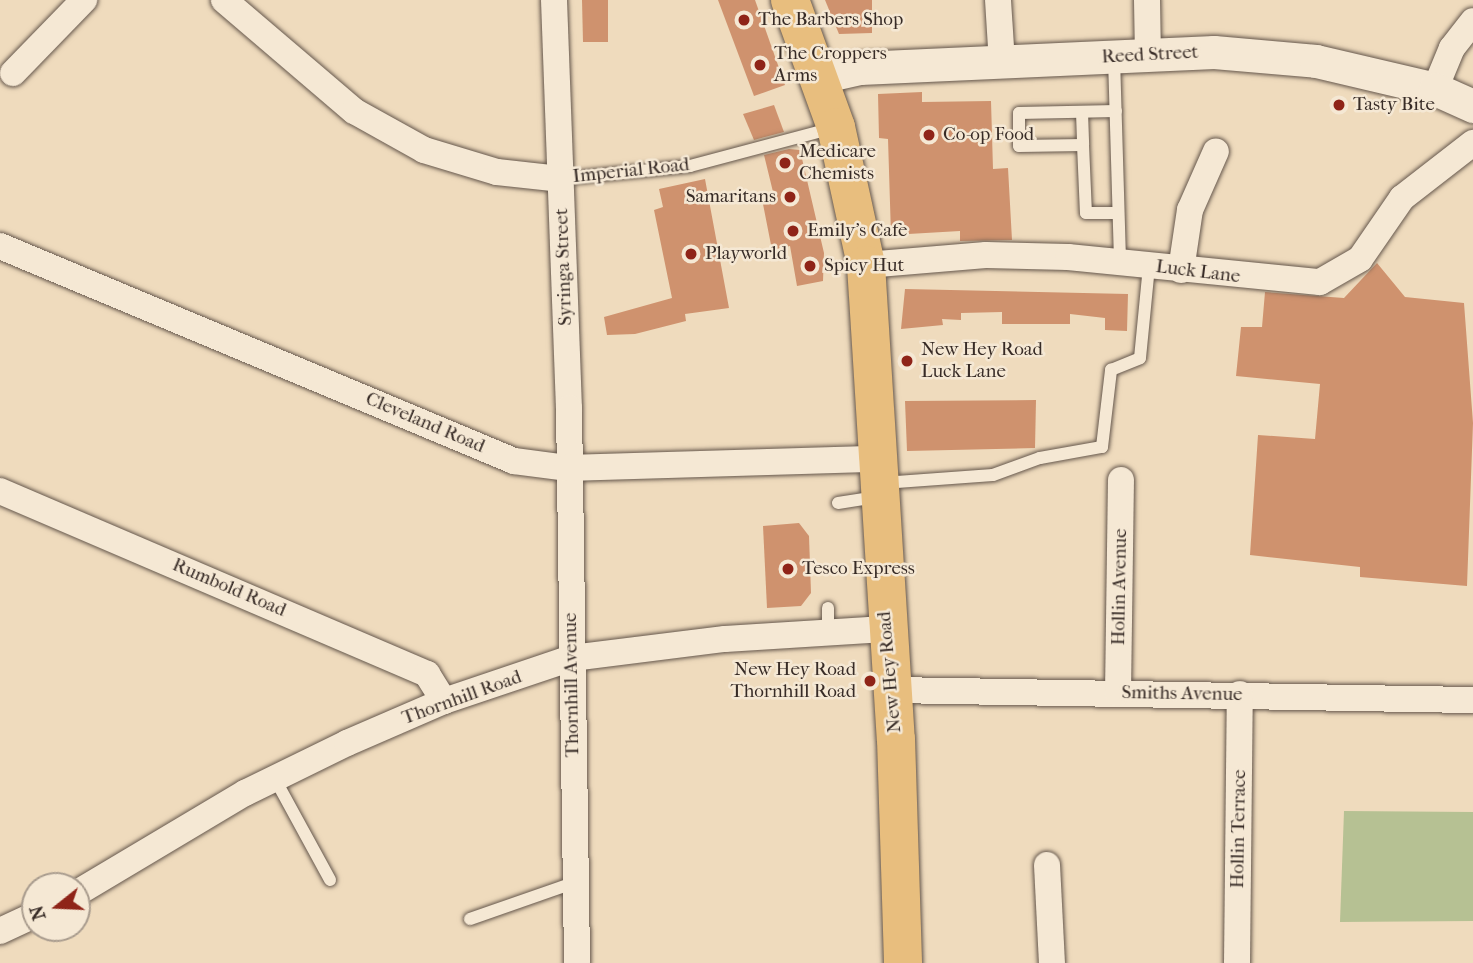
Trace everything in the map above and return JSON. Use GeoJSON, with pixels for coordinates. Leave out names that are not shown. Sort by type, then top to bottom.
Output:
{"type":"FeatureCollection","features":[{"type":"Feature","properties":{"kind":"highway","name":"New Hey Road"},"geometry":{"type":"LineString","coordinates":[[790,0],[836,127],[858,215],[866,265],[886,629],[892,690],[903,963]]}},
{"type":"Feature","properties":{"kind":"street"},"geometry":{"type":"LineString","coordinates":[[13,74],[84,0]]}},
{"type":"Feature","properties":{"kind":"street","name":"Imperial Road"},"geometry":{"type":"LineString","coordinates":[[224,0],[354,111],[424,150],[497,172],[560,179]]}},
{"type":"Feature","properties":{"kind":"street","name":"Syringa Street"},"geometry":{"type":"LineString","coordinates":[[554,0],[569,408]]}},
{"type":"Feature","properties":{"kind":"street"},"geometry":{"type":"LineString","coordinates":[[998,0],[1002,64]]}},
{"type":"Feature","properties":{"kind":"street"},"geometry":{"type":"LineString","coordinates":[[1147,0],[1148,55]]}},
{"type":"Feature","properties":{"kind":"street"},"geometry":{"type":"LineString","coordinates":[[1435,89],[1452,48],[1473,21]]}},
{"type":"Feature","properties":{"kind":"street","name":"Reed Street"},"geometry":{"type":"LineString","coordinates":[[820,77],[860,68],[1002,64],[1214,52],[1316,61],[1435,89],[1473,106]]}},
{"type":"Feature","properties":{"kind":"street","name":"Luck Lane"},"geometry":{"type":"LineString","coordinates":[[866,265],[986,255],[1120,263],[1181,270],[1210,281],[1320,282],[1346,271],[1385,228],[1402,198],[1473,143]]}},
{"type":"Feature","properties":{"kind":"street"},"geometry":{"type":"LineString","coordinates":[[1181,270],[1190,210],[1216,151]]}},
{"type":"Feature","properties":{"kind":"street","name":"Cleveland Road"},"geometry":{"type":"LineString","coordinates":[[0,246],[514,461],[568,468],[878,479]]}},
{"type":"Feature","properties":{"kind":"street","name":"Thornhill Avenue"},"geometry":{"type":"LineString","coordinates":[[569,408],[577,963]]}},
{"type":"Feature","properties":{"kind":"street","name":"Hollin Avenue"},"geometry":{"type":"LineString","coordinates":[[1118,693],[1121,480]]}},
{"type":"Feature","properties":{"kind":"street","name":"Rumbold Road"},"geometry":{"type":"LineString","coordinates":[[0,491],[427,674],[444,701]]}},
{"type":"Feature","properties":{"kind":"street","name":"Thornhill Road"},"geometry":{"type":"LineString","coordinates":[[91,885],[275,779],[444,701],[572,658],[828,620],[886,629]]}},
{"type":"Feature","properties":{"kind":"street","name":"Smiths Avenue"},"geometry":{"type":"LineString","coordinates":[[892,690],[1473,700]]}},
{"type":"Feature","properties":{"kind":"street","name":"Hollin Terrace"},"geometry":{"type":"LineString","coordinates":[[1237,963],[1240,694]]}},
{"type":"Feature","properties":{"kind":"street"},"geometry":{"type":"LineString","coordinates":[[1047,865],[1052,963]]}},
{"type":"Feature","properties":{"kind":"street"},"geometry":{"type":"LineString","coordinates":[[0,931],[21,921]]}},
{"type":"Feature","properties":{"kind":"lane"},"geometry":{"type":"LineString","coordinates":[[1114,57],[1120,263]]}},
{"type":"Feature","properties":{"kind":"lane"},"geometry":{"type":"LineString","coordinates":[[1083,145],[1019,146],[1019,113],[1116,111]]}},
{"type":"Feature","properties":{"kind":"lane"},"geometry":{"type":"LineString","coordinates":[[1082,112],[1086,213],[1118,213]]}},
{"type":"Feature","properties":{"kind":"lane","name":"Imperial Road"},"geometry":{"type":"LineString","coordinates":[[560,179],[677,168],[836,127]]}},
{"type":"Feature","properties":{"kind":"lane"},"geometry":{"type":"LineString","coordinates":[[838,503],[878,479],[993,475],[1040,458],[1102,447],[1111,370],[1140,358],[1149,267]]}},
{"type":"Feature","properties":{"kind":"lane"},"geometry":{"type":"LineString","coordinates":[[275,779],[330,880]]}},
{"type":"Feature","properties":{"kind":"lane"},"geometry":{"type":"LineString","coordinates":[[470,919],[576,882]]}},
{"type":"Feature","properties":{"kind":"green space"},"geometry":{"type":"Polygon","coordinates":[[[1344,811],[1473,812],[1473,921],[1340,922],[1344,811]]]}},
{"type":"Feature","properties":{"kind":"building"},"geometry":{"type":"Polygon","coordinates":[[[582,0],[608,0],[608,42],[583,42],[582,0]]]}},
{"type":"Feature","properties":{"kind":"building"},"geometry":{"type":"Polygon","coordinates":[[[718,0],[755,0],[785,85],[754,96],[718,0]]]}},
{"type":"Feature","properties":{"kind":"building"},"geometry":{"type":"Polygon","coordinates":[[[825,0],[872,0],[872,33],[839,34],[825,0]]]}},
{"type":"Feature","properties":{"kind":"building"},"geometry":{"type":"Polygon","coordinates":[[[922,92],[922,102],[991,101],[993,169],[1008,168],[1012,240],[960,241],[960,231],[891,235],[888,139],[879,138],[878,94],[922,92]]]}},
{"type":"Feature","properties":{"kind":"building"},"geometry":{"type":"Polygon","coordinates":[[[774,105],[784,132],[754,140],[743,114],[774,105]]]}},
{"type":"Feature","properties":{"kind":"building"},"geometry":{"type":"Polygon","coordinates":[[[789,149],[800,150],[824,253],[823,281],[797,286],[790,246],[772,250],[762,199],[774,196],[764,155],[789,149]]]}},
{"type":"Feature","properties":{"kind":"building","name":"Playworld"},"geometry":{"type":"Polygon","coordinates":[[[705,179],[729,308],[685,314],[686,321],[635,334],[607,335],[604,317],[672,298],[654,210],[663,207],[659,189],[705,179]]]}},
{"type":"Feature","properties":{"kind":"building"},"geometry":{"type":"Polygon","coordinates":[[[1377,263],[1405,297],[1464,303],[1473,423],[1467,586],[1360,577],[1360,567],[1250,555],[1258,435],[1315,439],[1320,384],[1236,376],[1241,327],[1262,327],[1265,292],[1344,298],[1377,263]]]}},
{"type":"Feature","properties":{"kind":"building"},"geometry":{"type":"Polygon","coordinates":[[[905,289],[1128,294],[1127,331],[1105,330],[1105,318],[1070,314],[1070,324],[1002,324],[1002,312],[961,313],[961,320],[942,319],[943,325],[901,329],[905,289]]]}},
{"type":"Feature","properties":{"kind":"building"},"geometry":{"type":"Polygon","coordinates":[[[1036,400],[1035,448],[907,451],[905,401],[1036,400]]]}},
{"type":"Feature","properties":{"kind":"building","name":"Tesco Express"},"geometry":{"type":"Polygon","coordinates":[[[799,523],[809,536],[811,593],[801,606],[767,608],[763,526],[799,523]]]}},
{"type":"Feature","properties":{"kind":"place","name":"The Barbers Shop"},"geometry":{"type":"Point","coordinates":[744,20]}},
{"type":"Feature","properties":{"kind":"place","name":"The Croppers Arms"},"geometry":{"type":"Point","coordinates":[760,65]}},
{"type":"Feature","properties":{"kind":"place","name":"Tasty Bite"},"geometry":{"type":"Point","coordinates":[1339,105]}},
{"type":"Feature","properties":{"kind":"place","name":"Co-op Food"},"geometry":{"type":"Point","coordinates":[929,135]}},
{"type":"Feature","properties":{"kind":"place","name":"Medicare Chemists"},"geometry":{"type":"Point","coordinates":[785,163]}},
{"type":"Feature","properties":{"kind":"place","name":"Samaritans"},"geometry":{"type":"Point","coordinates":[790,197]}},
{"type":"Feature","properties":{"kind":"place","name":"Emily's Cafe"},"geometry":{"type":"Point","coordinates":[793,231]}},
{"type":"Feature","properties":{"kind":"place","name":"Playworld"},"geometry":{"type":"Point","coordinates":[691,254]}},
{"type":"Feature","properties":{"kind":"place","name":"Spicy Hut"},"geometry":{"type":"Point","coordinates":[810,266]}},
{"type":"Feature","properties":{"kind":"place","name":"New Hey Road Luck Lane"},"geometry":{"type":"Point","coordinates":[907,361]}},
{"type":"Feature","properties":{"kind":"place","name":"Tesco Express"},"geometry":{"type":"Point","coordinates":[788,569]}},
{"type":"Feature","properties":{"kind":"place","name":"New Hey Road Thornhill Road"},"geometry":{"type":"Point","coordinates":[870,681]}}]}
